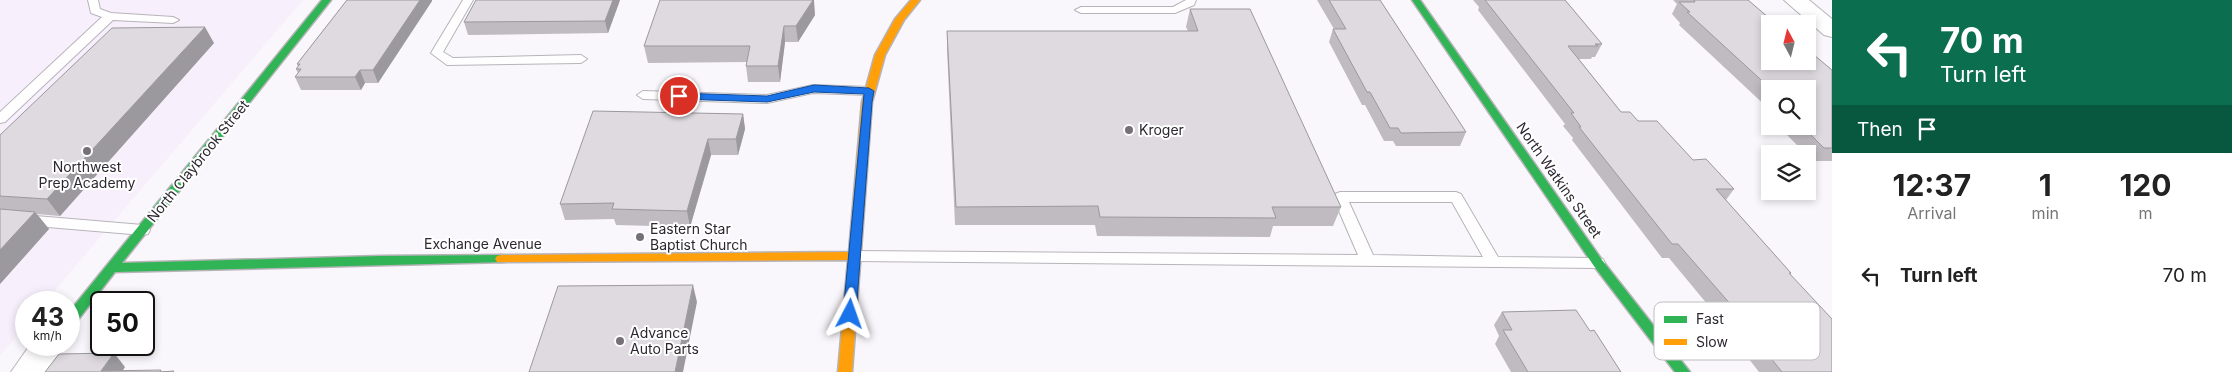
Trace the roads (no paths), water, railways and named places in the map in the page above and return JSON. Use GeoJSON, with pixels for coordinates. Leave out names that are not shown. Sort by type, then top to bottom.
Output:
{"type":"FeatureCollection","features":[{"type":"Feature","properties":{"kind":"street","name":"North Claybrook Street"},"geometry":{"type":"LineString","coordinates":[[80,307],[327,0]]}},
{"type":"Feature","properties":{"kind":"street"},"geometry":{"type":"LineString","coordinates":[[845,372],[869,91],[880,55],[900,19],[916,0]]}},
{"type":"Feature","properties":{"kind":"street","name":"North Watkins Street"},"geometry":{"type":"LineString","coordinates":[[1416,0],[1598,263],[1654,335]]}},
{"type":"Feature","properties":{"kind":"street"},"geometry":{"type":"LineString","coordinates":[[1795,0],[1832,30]]}},
{"type":"Feature","properties":{"kind":"street","name":"Exchange Avenue"},"geometry":{"type":"LineString","coordinates":[[112,268],[380,260],[854,256]]}},
{"type":"Feature","properties":{"kind":"street"},"geometry":{"type":"LineString","coordinates":[[28,372],[40,356]]}},
{"type":"Feature","properties":{"kind":"street","name":"North Watkins Street"},"geometry":{"type":"LineString","coordinates":[[1674,360],[1683,372]]}},
{"type":"Feature","properties":{"kind":"lane"},"geometry":{"type":"LineString","coordinates":[[93,0],[95,11],[110,16],[173,20]]}},
{"type":"Feature","properties":{"kind":"lane"},"geometry":{"type":"LineString","coordinates":[[468,0],[437,53],[451,62],[581,60]]}},
{"type":"Feature","properties":{"kind":"lane"},"geometry":{"type":"LineString","coordinates":[[1081,10],[1175,10],[1190,3],[1191,0]]}},
{"type":"Feature","properties":{"kind":"lane"},"geometry":{"type":"LineString","coordinates":[[0,119],[110,16]]}},
{"type":"Feature","properties":{"kind":"lane"},"geometry":{"type":"LineString","coordinates":[[643,95],[767,99],[814,88],[869,91]]}},
{"type":"Feature","properties":{"kind":"lane"},"geometry":{"type":"LineString","coordinates":[[1368,261],[1340,197],[1456,198],[1494,262]]}},
{"type":"Feature","properties":{"kind":"lane"},"geometry":{"type":"LineString","coordinates":[[0,218],[143,230]]}},
{"type":"Feature","properties":{"kind":"lane"},"geometry":{"type":"LineString","coordinates":[[854,256],[1598,263]]}},
{"type":"Feature","properties":{"kind":"place","name":"Kroger"},"geometry":{"type":"Point","coordinates":[1129,130]}},
{"type":"Feature","properties":{"kind":"place","name":"Northwest Prep Academy"},"geometry":{"type":"Point","coordinates":[87,151]}},
{"type":"Feature","properties":{"kind":"place","name":"Eastern Star Baptist Church"},"geometry":{"type":"Point","coordinates":[640,237]}},
{"type":"Feature","properties":{"kind":"place","name":"Advance Auto Parts"},"geometry":{"type":"Point","coordinates":[620,341]}}]}
